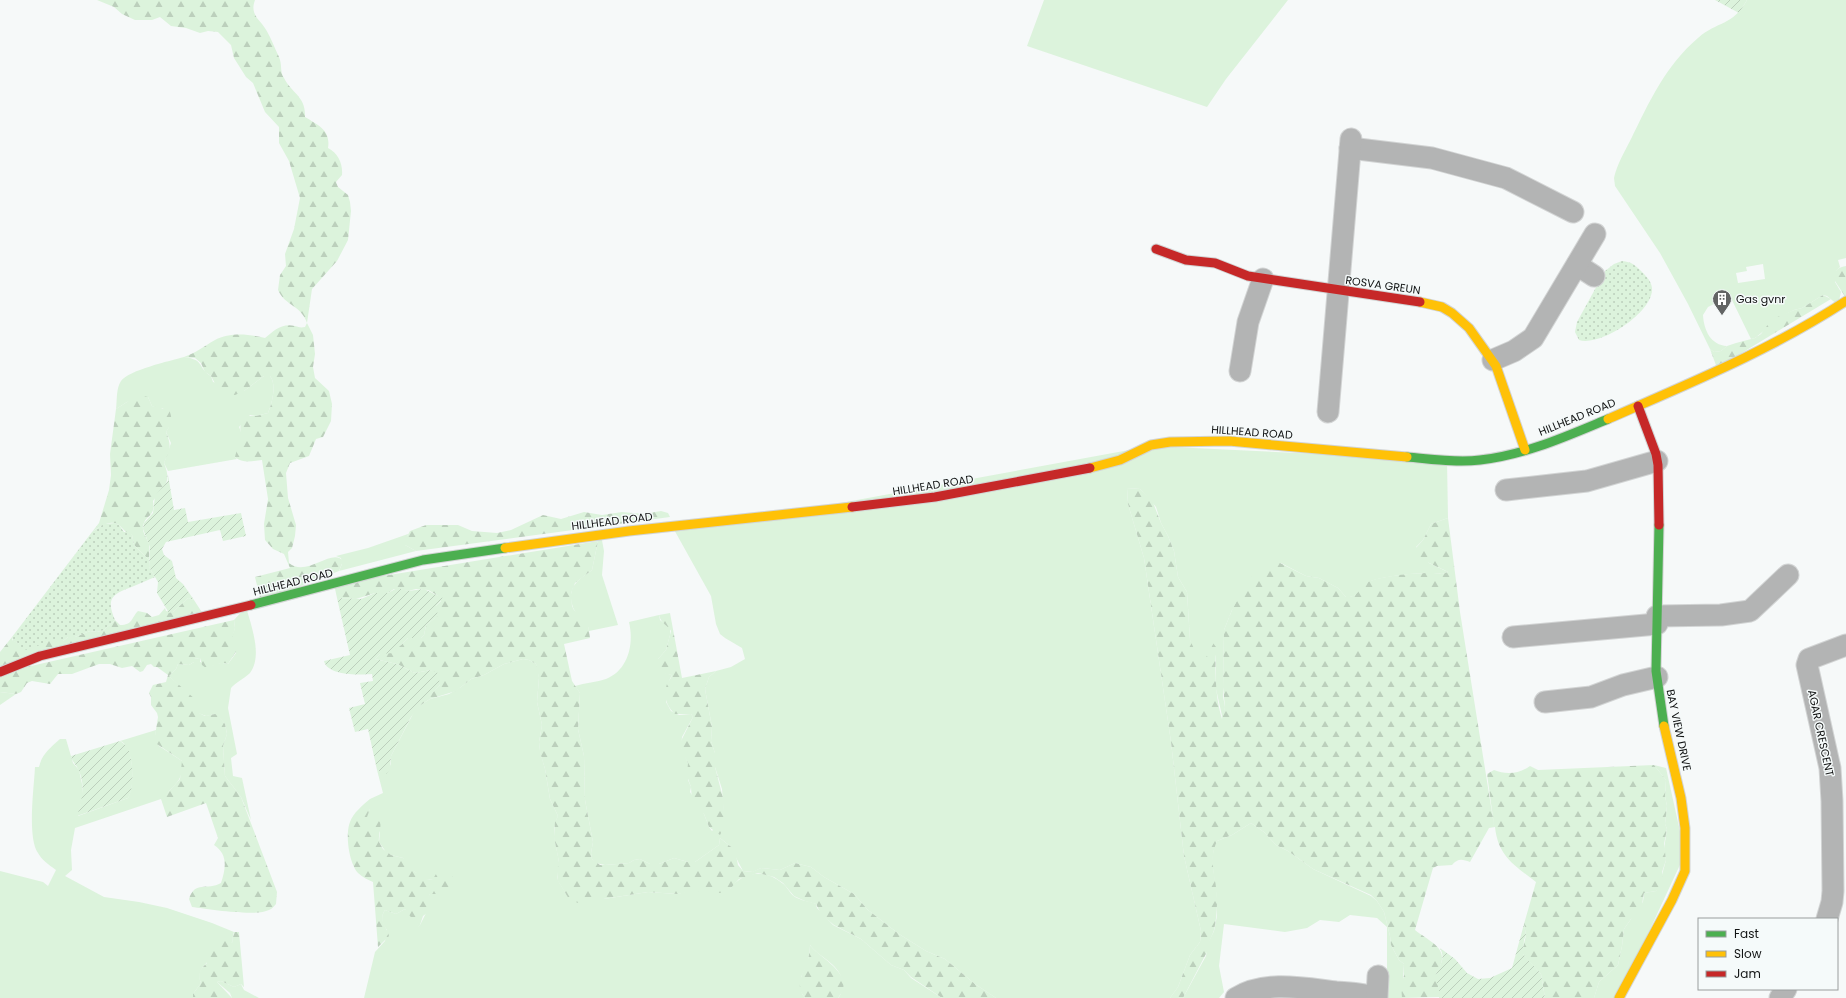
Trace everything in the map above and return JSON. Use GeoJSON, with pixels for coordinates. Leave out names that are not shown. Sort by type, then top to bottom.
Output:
{"type":"FeatureCollection","features":[{"type":"Feature","properties":{"kind":"street"},"geometry":{"type":"LineString","coordinates":[[1328,412],[1350,144],[1432,158],[1506,178],[1573,212]]}},
{"type":"Feature","properties":{"kind":"street"},"geometry":{"type":"LineString","coordinates":[[1493,360],[1514,351],[1534,338],[1595,234]]}},
{"type":"Feature","properties":{"kind":"street","name":"ROSVA GREUN"},"geometry":{"type":"LineString","coordinates":[[1156,249],[1186,260],[1215,263],[1248,276],[1338,291],[1405,299],[1442,307],[1452,313],[1469,328],[1493,360],[1499,372],[1525,450]]}},
{"type":"Feature","properties":{"kind":"street"},"geometry":{"type":"LineString","coordinates":[[1576,265],[1594,276]]}},
{"type":"Feature","properties":{"kind":"street"},"geometry":{"type":"LineString","coordinates":[[1240,371],[1248,322],[1263,279]]}},
{"type":"Feature","properties":{"kind":"street","name":"HILLHEAD ROAD"},"geometry":{"type":"LineString","coordinates":[[0,672],[40,656],[210,616],[423,560],[645,529],[935,497],[1098,467],[1120,460],[1151,445],[1170,442],[1229,441],[1469,462],[1498,457],[1525,450],[1566,436],[1638,406],[1752,354],[1844,306]]}},
{"type":"Feature","properties":{"kind":"street","name":"BAY VIEW DRIVE"},"geometry":{"type":"LineString","coordinates":[[1619,998],[1685,873],[1684,828],[1681,798],[1664,727],[1657,677],[1659,497],[1657,461],[1656,454],[1638,406]]}},
{"type":"Feature","properties":{"kind":"street"},"geometry":{"type":"LineString","coordinates":[[1506,490],[1587,481],[1657,461]]}},
{"type":"Feature","properties":{"kind":"street"},"geometry":{"type":"LineString","coordinates":[[1513,638],[1657,620],[1750,611],[1788,575]]}},
{"type":"Feature","properties":{"kind":"street","name":"AGAR CRESCENT"},"geometry":{"type":"LineString","coordinates":[[1834,916],[1832,902],[1838,772],[1827,750],[1807,662],[1813,657],[1846,644]]}},
{"type":"Feature","properties":{"kind":"street"},"geometry":{"type":"LineString","coordinates":[[1545,702],[1592,697],[1623,685],[1657,677]]}},
{"type":"Feature","properties":{"kind":"street"},"geometry":{"type":"LineString","coordinates":[[1236,992],[1281,987],[1376,998],[1378,976]]}},
{"type":"Feature","properties":{"kind":"green space"},"geometry":{"type":"Polygon","coordinates":[[[97,0],[255,0],[253,7],[254,13],[272,40],[280,58],[283,76],[301,100],[305,110],[305,117],[325,132],[328,137],[328,148],[335,153],[339,159],[342,167],[342,175],[336,182],[338,187],[348,195],[350,202],[351,211],[348,240],[337,261],[312,289],[307,323],[301,312],[285,299],[278,290],[280,275],[286,266],[285,254],[294,229],[300,198],[289,161],[279,143],[279,127],[265,112],[253,83],[246,77],[234,58],[231,45],[218,32],[208,31],[200,33],[186,28],[171,26],[160,17],[152,20],[135,20],[122,14],[114,7],[97,0]]]}},
{"type":"Feature","properties":{"kind":"green space"},"geometry":{"type":"Polygon","coordinates":[[[1044,0],[1288,0],[1226,79],[1207,107],[1027,46],[1044,0]]]}},
{"type":"Feature","properties":{"kind":"green space"},"geometry":{"type":"Polygon","coordinates":[[[1715,0],[1747,0],[1739,13],[1715,0]]]}},
{"type":"Feature","properties":{"kind":"green space"},"geometry":{"type":"Polygon","coordinates":[[[1747,0],[1846,0],[1846,258],[1838,260],[1840,267],[1836,271],[1835,282],[1841,292],[1838,305],[1827,296],[1823,295],[1802,308],[1782,316],[1755,338],[1751,339],[1730,296],[1708,307],[1703,315],[1707,332],[1709,336],[1717,343],[1727,346],[1721,351],[1714,352],[1710,349],[1688,304],[1660,253],[1615,186],[1614,178],[1621,158],[1667,72],[1698,38],[1736,15],[1747,0]],[[1763,264],[1746,267],[1747,271],[1736,273],[1738,283],[1765,279],[1763,264]]]}},
{"type":"Feature","properties":{"kind":"green space"},"geometry":{"type":"Polygon","coordinates":[[[1622,261],[1633,264],[1647,277],[1652,288],[1650,297],[1644,307],[1624,326],[1600,338],[1588,341],[1579,340],[1575,332],[1577,322],[1605,271],[1614,264],[1622,261]]]}},
{"type":"Feature","properties":{"kind":"green space"},"geometry":{"type":"Polygon","coordinates":[[[1846,266],[1846,298],[1833,278],[1837,269],[1846,266]]]}},
{"type":"Feature","properties":{"kind":"green space"},"geometry":{"type":"Polygon","coordinates":[[[1823,295],[1831,299],[1717,368],[1710,349],[1714,352],[1721,351],[1727,346],[1755,338],[1761,334],[1769,323],[1775,318],[1802,308],[1823,295]]]}},
{"type":"Feature","properties":{"kind":"green space"},"geometry":{"type":"Polygon","coordinates":[[[307,323],[313,335],[315,354],[313,367],[315,378],[329,391],[332,404],[331,421],[323,437],[316,439],[309,456],[290,463],[286,473],[288,498],[296,525],[292,548],[288,552],[289,563],[296,567],[303,567],[332,558],[338,558],[343,561],[339,571],[261,602],[255,577],[290,568],[284,554],[273,549],[265,540],[264,524],[268,499],[262,460],[241,461],[235,457],[238,449],[245,445],[240,430],[244,416],[256,416],[268,413],[273,394],[272,380],[270,376],[264,376],[244,391],[235,395],[225,393],[218,389],[211,376],[205,372],[201,363],[195,358],[184,357],[221,337],[246,335],[265,338],[275,330],[282,327],[290,325],[305,327],[307,323]]]}},
{"type":"Feature","properties":{"kind":"green space"},"geometry":{"type":"Polygon","coordinates":[[[184,357],[191,358],[199,362],[204,370],[211,376],[213,382],[244,391],[264,376],[270,376],[273,384],[273,394],[268,413],[256,416],[250,415],[239,427],[246,445],[235,457],[237,459],[168,471],[164,463],[171,443],[166,432],[169,427],[163,408],[159,409],[152,406],[148,397],[127,402],[116,409],[117,391],[121,381],[132,373],[150,366],[184,357]]]}},
{"type":"Feature","properties":{"kind":"green space"},"geometry":{"type":"Polygon","coordinates":[[[138,395],[148,397],[152,406],[169,410],[171,416],[171,424],[166,432],[170,445],[164,463],[167,475],[166,484],[153,501],[154,506],[152,513],[144,522],[143,526],[144,533],[149,544],[149,560],[134,545],[132,535],[117,524],[109,523],[92,532],[99,523],[109,490],[111,475],[110,454],[116,409],[138,395]]]}},
{"type":"Feature","properties":{"kind":"green space"},"geometry":{"type":"Polygon","coordinates":[[[1151,446],[1447,460],[1448,518],[1431,524],[1423,540],[1416,547],[1429,563],[1448,572],[1442,574],[1406,574],[1377,579],[1367,583],[1355,595],[1346,597],[1338,588],[1319,578],[1306,576],[1281,563],[1232,610],[1224,630],[1223,696],[1225,707],[1223,720],[1216,689],[1216,655],[1202,667],[1193,651],[1190,640],[1187,592],[1178,577],[1174,551],[1161,523],[1156,507],[1140,489],[1127,488],[1128,504],[1144,558],[1171,742],[1184,856],[1201,931],[1200,942],[1190,955],[1178,987],[1170,998],[996,998],[975,984],[945,959],[926,951],[899,934],[868,910],[854,894],[824,877],[811,867],[795,863],[780,870],[761,868],[753,872],[743,871],[730,846],[720,838],[719,845],[695,862],[688,862],[674,858],[659,864],[650,864],[640,859],[629,863],[605,865],[596,863],[592,859],[591,853],[593,842],[585,800],[584,756],[578,729],[580,693],[575,686],[606,679],[614,675],[620,669],[625,663],[630,647],[631,638],[629,622],[659,615],[660,620],[670,628],[670,635],[666,650],[658,659],[665,673],[672,675],[669,681],[666,702],[671,711],[679,715],[691,714],[693,717],[682,737],[681,747],[688,763],[688,780],[691,787],[690,792],[704,814],[712,831],[724,818],[722,789],[715,767],[715,753],[711,741],[712,727],[705,689],[709,677],[716,671],[731,667],[745,659],[742,648],[720,634],[716,624],[711,596],[672,526],[775,515],[1151,446]]]}},
{"type":"Feature","properties":{"kind":"green space"},"geometry":{"type":"Polygon","coordinates":[[[168,475],[174,510],[185,508],[188,522],[241,513],[246,536],[223,541],[220,530],[166,542],[162,549],[164,555],[172,561],[176,578],[183,584],[194,600],[188,598],[173,612],[169,613],[157,593],[158,582],[149,567],[150,547],[143,529],[144,523],[153,513],[155,496],[168,481],[168,475]]]}},
{"type":"Feature","properties":{"kind":"green space"},"geometry":{"type":"Polygon","coordinates":[[[1127,488],[1140,489],[1152,500],[1168,536],[1174,551],[1178,577],[1187,592],[1190,640],[1202,666],[1213,643],[1216,647],[1216,683],[1222,719],[1225,707],[1223,687],[1224,630],[1232,610],[1248,581],[1254,574],[1269,562],[1276,561],[1306,576],[1319,578],[1338,588],[1346,597],[1350,597],[1354,596],[1365,584],[1374,580],[1393,576],[1435,573],[1442,574],[1448,572],[1424,560],[1415,549],[1423,540],[1431,524],[1448,518],[1460,612],[1494,825],[1487,774],[1494,770],[1503,773],[1512,773],[1521,771],[1530,766],[1538,770],[1654,765],[1666,780],[1665,796],[1667,806],[1665,824],[1667,829],[1664,844],[1666,860],[1662,872],[1663,884],[1656,891],[1644,893],[1642,909],[1639,915],[1631,919],[1624,929],[1618,965],[1599,982],[1594,998],[1545,998],[1541,974],[1523,954],[1526,935],[1524,924],[1536,882],[1514,865],[1503,853],[1495,827],[1489,828],[1470,862],[1460,860],[1456,861],[1452,865],[1437,866],[1433,868],[1415,930],[1434,943],[1441,953],[1442,959],[1436,974],[1440,993],[1439,997],[1402,998],[1401,984],[1404,976],[1404,964],[1399,960],[1391,945],[1384,912],[1377,901],[1371,895],[1313,869],[1288,851],[1276,845],[1264,832],[1251,823],[1232,835],[1217,841],[1214,849],[1213,864],[1217,895],[1217,913],[1209,948],[1183,998],[1170,998],[1178,987],[1190,955],[1200,942],[1201,931],[1184,856],[1171,742],[1144,558],[1128,504],[1127,488]]]}},
{"type":"Feature","properties":{"kind":"green space"},"geometry":{"type":"Polygon","coordinates":[[[661,511],[668,513],[670,517],[416,551],[405,545],[404,542],[410,531],[426,525],[458,525],[472,531],[497,533],[511,530],[543,515],[561,519],[584,512],[602,515],[622,512],[644,514],[661,511]]]}},
{"type":"Feature","properties":{"kind":"green space"},"geometry":{"type":"Polygon","coordinates":[[[115,523],[119,525],[124,532],[129,532],[132,535],[134,545],[149,560],[149,567],[155,577],[121,591],[113,597],[111,606],[115,620],[104,630],[97,632],[90,631],[75,637],[68,637],[63,641],[48,641],[29,650],[21,649],[18,643],[13,641],[12,637],[92,532],[104,524],[115,523]]]}},
{"type":"Feature","properties":{"kind":"green space"},"geometry":{"type":"Polygon","coordinates":[[[408,534],[405,545],[416,551],[339,571],[342,564],[341,558],[336,556],[368,548],[408,534]]]}},
{"type":"Feature","properties":{"kind":"green space"},"geometry":{"type":"Polygon","coordinates":[[[601,535],[604,551],[602,575],[618,625],[589,631],[586,622],[573,608],[571,593],[577,582],[592,570],[598,541],[601,535]]]}},
{"type":"Feature","properties":{"kind":"green space"},"geometry":{"type":"Polygon","coordinates":[[[598,541],[592,570],[575,583],[571,593],[572,606],[574,610],[585,618],[588,624],[590,638],[564,644],[572,681],[580,693],[578,729],[584,756],[585,800],[593,842],[591,853],[592,859],[600,865],[629,863],[640,859],[650,864],[659,864],[674,858],[688,862],[695,862],[719,845],[720,838],[735,850],[738,865],[743,871],[752,872],[761,868],[780,870],[795,863],[811,867],[824,877],[854,894],[868,910],[899,934],[926,951],[945,959],[975,984],[996,998],[942,998],[911,977],[904,970],[891,965],[861,939],[834,925],[821,914],[816,904],[794,896],[783,883],[774,877],[758,873],[739,879],[730,889],[720,893],[697,891],[677,894],[648,892],[578,903],[569,899],[558,881],[557,871],[559,862],[554,837],[555,822],[558,816],[550,799],[545,769],[540,752],[539,742],[542,725],[537,702],[539,678],[536,664],[529,660],[523,659],[504,664],[484,675],[471,679],[456,691],[430,699],[416,708],[440,685],[431,670],[415,673],[397,664],[375,659],[380,654],[401,645],[408,638],[421,638],[424,635],[426,625],[435,618],[436,606],[441,601],[437,595],[428,590],[416,589],[408,591],[394,589],[388,593],[375,593],[356,599],[337,598],[334,584],[598,541]]]}},
{"type":"Feature","properties":{"kind":"green space"},"geometry":{"type":"Polygon","coordinates":[[[397,588],[408,591],[424,589],[443,598],[436,606],[438,616],[426,625],[424,635],[421,638],[408,638],[393,653],[380,654],[375,659],[397,664],[415,673],[431,670],[438,673],[440,685],[421,704],[411,717],[391,756],[390,769],[386,774],[377,770],[368,729],[355,732],[349,708],[365,704],[360,683],[373,681],[372,674],[345,674],[331,670],[326,666],[324,661],[350,655],[337,598],[361,599],[375,593],[388,593],[397,588]]]}},
{"type":"Feature","properties":{"kind":"green space"},"geometry":{"type":"Polygon","coordinates":[[[188,598],[194,600],[205,617],[0,671],[0,652],[12,637],[12,640],[18,643],[22,649],[48,641],[63,641],[68,637],[75,637],[90,631],[97,632],[104,630],[115,620],[120,625],[127,624],[138,611],[147,613],[152,617],[159,615],[165,608],[166,611],[173,612],[188,598]]]}},
{"type":"Feature","properties":{"kind":"green space"},"geometry":{"type":"Polygon","coordinates":[[[246,607],[255,640],[256,658],[250,673],[231,688],[228,708],[237,754],[231,758],[233,776],[242,778],[251,820],[241,797],[225,776],[223,746],[227,734],[225,724],[215,714],[206,716],[198,713],[189,695],[169,676],[176,669],[178,664],[189,665],[194,662],[194,659],[200,658],[200,662],[212,666],[219,663],[228,664],[236,653],[231,639],[235,628],[234,620],[246,607]]]}},
{"type":"Feature","properties":{"kind":"green space"},"geometry":{"type":"Polygon","coordinates":[[[670,613],[682,678],[716,671],[709,677],[705,689],[712,727],[711,741],[715,753],[715,767],[723,798],[725,825],[720,835],[709,827],[704,814],[692,802],[691,787],[687,776],[688,763],[682,752],[680,743],[693,717],[691,714],[675,714],[672,711],[667,704],[665,692],[672,675],[655,672],[658,659],[666,650],[671,631],[661,620],[659,615],[670,613]]]}},
{"type":"Feature","properties":{"kind":"green space"},"geometry":{"type":"Polygon","coordinates":[[[234,620],[235,628],[232,639],[237,650],[228,664],[220,663],[206,668],[202,665],[200,658],[194,659],[194,662],[189,665],[178,664],[176,669],[169,676],[196,700],[199,713],[205,716],[215,714],[218,715],[225,724],[227,734],[223,746],[225,776],[241,797],[277,892],[276,904],[272,908],[262,912],[253,913],[192,907],[189,899],[192,893],[198,888],[221,883],[225,862],[222,853],[214,845],[218,838],[206,803],[167,817],[163,805],[163,798],[180,779],[182,761],[154,742],[158,717],[151,705],[151,697],[149,693],[153,685],[166,682],[168,675],[151,664],[147,665],[143,671],[140,672],[132,666],[122,668],[110,664],[99,664],[72,674],[58,674],[50,684],[32,681],[27,683],[21,692],[16,694],[0,692],[0,673],[234,620]]]}},
{"type":"Feature","properties":{"kind":"green space"},"geometry":{"type":"Polygon","coordinates":[[[523,659],[529,660],[536,664],[538,669],[539,678],[537,702],[542,725],[539,742],[540,751],[545,769],[550,799],[558,816],[554,827],[554,833],[559,862],[558,878],[566,894],[604,899],[648,892],[677,894],[690,891],[730,889],[741,878],[754,874],[762,874],[775,878],[795,897],[816,904],[817,908],[833,925],[861,939],[891,965],[904,970],[911,978],[942,998],[838,998],[841,994],[842,986],[842,979],[839,973],[835,967],[810,945],[808,963],[801,977],[802,994],[805,998],[364,998],[375,952],[385,941],[387,930],[382,918],[385,910],[396,914],[405,909],[416,921],[419,927],[426,913],[427,898],[430,894],[447,894],[433,879],[427,880],[415,872],[403,858],[386,852],[379,842],[380,832],[366,817],[370,809],[370,799],[383,793],[377,770],[386,773],[391,764],[391,756],[416,708],[430,699],[449,694],[471,679],[484,675],[504,664],[523,659]]]}},
{"type":"Feature","properties":{"kind":"green space"},"geometry":{"type":"Polygon","coordinates":[[[0,692],[16,694],[0,705],[0,692]]]}},
{"type":"Feature","properties":{"kind":"green space"},"geometry":{"type":"Polygon","coordinates":[[[156,730],[155,738],[159,746],[182,761],[181,776],[178,781],[167,794],[163,805],[161,799],[75,828],[71,850],[72,870],[65,876],[104,897],[167,908],[234,932],[231,944],[204,965],[200,977],[201,983],[193,994],[193,998],[0,998],[0,871],[43,882],[48,886],[56,870],[42,858],[35,846],[32,812],[35,767],[39,767],[44,755],[53,745],[60,739],[66,739],[73,763],[79,770],[82,784],[83,795],[78,816],[128,798],[132,785],[131,758],[125,744],[120,741],[156,730]]]}},
{"type":"Feature","properties":{"kind":"green space"},"geometry":{"type":"Polygon","coordinates":[[[120,741],[127,746],[131,757],[132,787],[128,798],[77,816],[82,798],[83,787],[77,767],[71,756],[120,741]]]}},
{"type":"Feature","properties":{"kind":"green space"},"geometry":{"type":"Polygon","coordinates":[[[1654,765],[1666,768],[1685,854],[1618,998],[1594,998],[1599,982],[1618,965],[1624,929],[1643,902],[1644,893],[1656,891],[1659,886],[1666,860],[1664,849],[1667,829],[1665,824],[1667,806],[1665,796],[1666,780],[1654,765]]]}},
{"type":"Feature","properties":{"kind":"green space"},"geometry":{"type":"Polygon","coordinates":[[[370,799],[370,809],[367,817],[378,819],[380,822],[379,842],[383,849],[391,855],[403,858],[410,862],[415,872],[426,876],[427,880],[433,879],[436,874],[441,873],[453,875],[447,894],[430,894],[428,898],[431,910],[423,916],[419,928],[405,909],[396,914],[385,910],[382,917],[389,936],[378,947],[373,882],[358,873],[350,856],[348,841],[349,827],[353,815],[370,799]]]}},
{"type":"Feature","properties":{"kind":"green space"},"geometry":{"type":"Polygon","coordinates":[[[1251,823],[1264,832],[1276,845],[1288,851],[1313,869],[1371,896],[1377,901],[1384,912],[1391,945],[1399,960],[1404,964],[1402,998],[1377,998],[1387,976],[1387,927],[1377,918],[1350,915],[1339,922],[1320,920],[1307,928],[1285,932],[1224,924],[1219,966],[1224,992],[1219,998],[1183,998],[1206,956],[1208,943],[1214,931],[1217,916],[1217,899],[1212,861],[1214,847],[1217,841],[1232,835],[1251,823]]]}},
{"type":"Feature","properties":{"kind":"green space"},"geometry":{"type":"Polygon","coordinates":[[[1524,924],[1526,935],[1523,954],[1541,974],[1545,998],[1439,998],[1439,988],[1435,978],[1442,960],[1440,948],[1455,959],[1467,973],[1478,979],[1490,978],[1512,968],[1524,924]]]}},
{"type":"Feature","properties":{"kind":"green space"},"geometry":{"type":"Polygon","coordinates":[[[234,932],[239,932],[244,987],[241,984],[234,987],[221,981],[217,982],[232,998],[193,998],[193,994],[201,983],[199,974],[207,963],[205,957],[210,944],[224,939],[232,943],[234,932]]]}},
{"type":"Feature","properties":{"kind":"green space"},"geometry":{"type":"Polygon","coordinates":[[[809,944],[841,975],[843,990],[838,998],[805,998],[801,991],[801,979],[808,959],[809,944]]]}},
{"type":"Feature","properties":{"kind":"green space"},"geometry":{"type":"Polygon","coordinates":[[[221,981],[234,987],[241,984],[244,990],[259,998],[232,998],[230,993],[217,982],[221,981]]]}},
{"type":"Feature","properties":{"kind":"traffic: fast"},"geometry":{"type":"LineString","coordinates":[[1407,457],[1462,461],[1497,458],[1546,444],[1608,419]]}},
{"type":"Feature","properties":{"kind":"traffic: fast"},"geometry":{"type":"LineString","coordinates":[[1659,525],[1656,671],[1664,726]]}},
{"type":"Feature","properties":{"kind":"traffic: fast"},"geometry":{"type":"LineString","coordinates":[[251,605],[423,560],[505,548]]}},
{"type":"Feature","properties":{"kind":"traffic: slow"},"geometry":{"type":"LineString","coordinates":[[1608,419],[1730,365],[1789,335],[1846,301]]}},
{"type":"Feature","properties":{"kind":"traffic: slow"},"geometry":{"type":"LineString","coordinates":[[1420,302],[1442,307],[1452,313],[1469,328],[1496,366],[1525,450]]}},
{"type":"Feature","properties":{"kind":"traffic: slow"},"geometry":{"type":"LineString","coordinates":[[1090,468],[1120,460],[1151,445],[1170,442],[1229,441],[1407,457]]}},
{"type":"Feature","properties":{"kind":"traffic: slow"},"geometry":{"type":"LineString","coordinates":[[505,548],[629,531],[852,507]]}},
{"type":"Feature","properties":{"kind":"traffic: slow"},"geometry":{"type":"LineString","coordinates":[[1619,998],[1672,900],[1685,871],[1685,828],[1681,798],[1664,726]]}},
{"type":"Feature","properties":{"kind":"traffic: jam"},"geometry":{"type":"LineString","coordinates":[[1156,249],[1186,260],[1215,263],[1248,276],[1420,302]]}},
{"type":"Feature","properties":{"kind":"traffic: jam"},"geometry":{"type":"LineString","coordinates":[[1638,406],[1656,454],[1658,465],[1659,525]]}},
{"type":"Feature","properties":{"kind":"traffic: jam"},"geometry":{"type":"LineString","coordinates":[[852,507],[935,497],[1090,468]]}},
{"type":"Feature","properties":{"kind":"traffic: jam"},"geometry":{"type":"LineString","coordinates":[[0,672],[40,656],[251,605]]}},
{"type":"Feature","properties":{"kind":"place","name":"Gas gvnr"},"geometry":{"type":"Point","coordinates":[1722,316]}}]}
